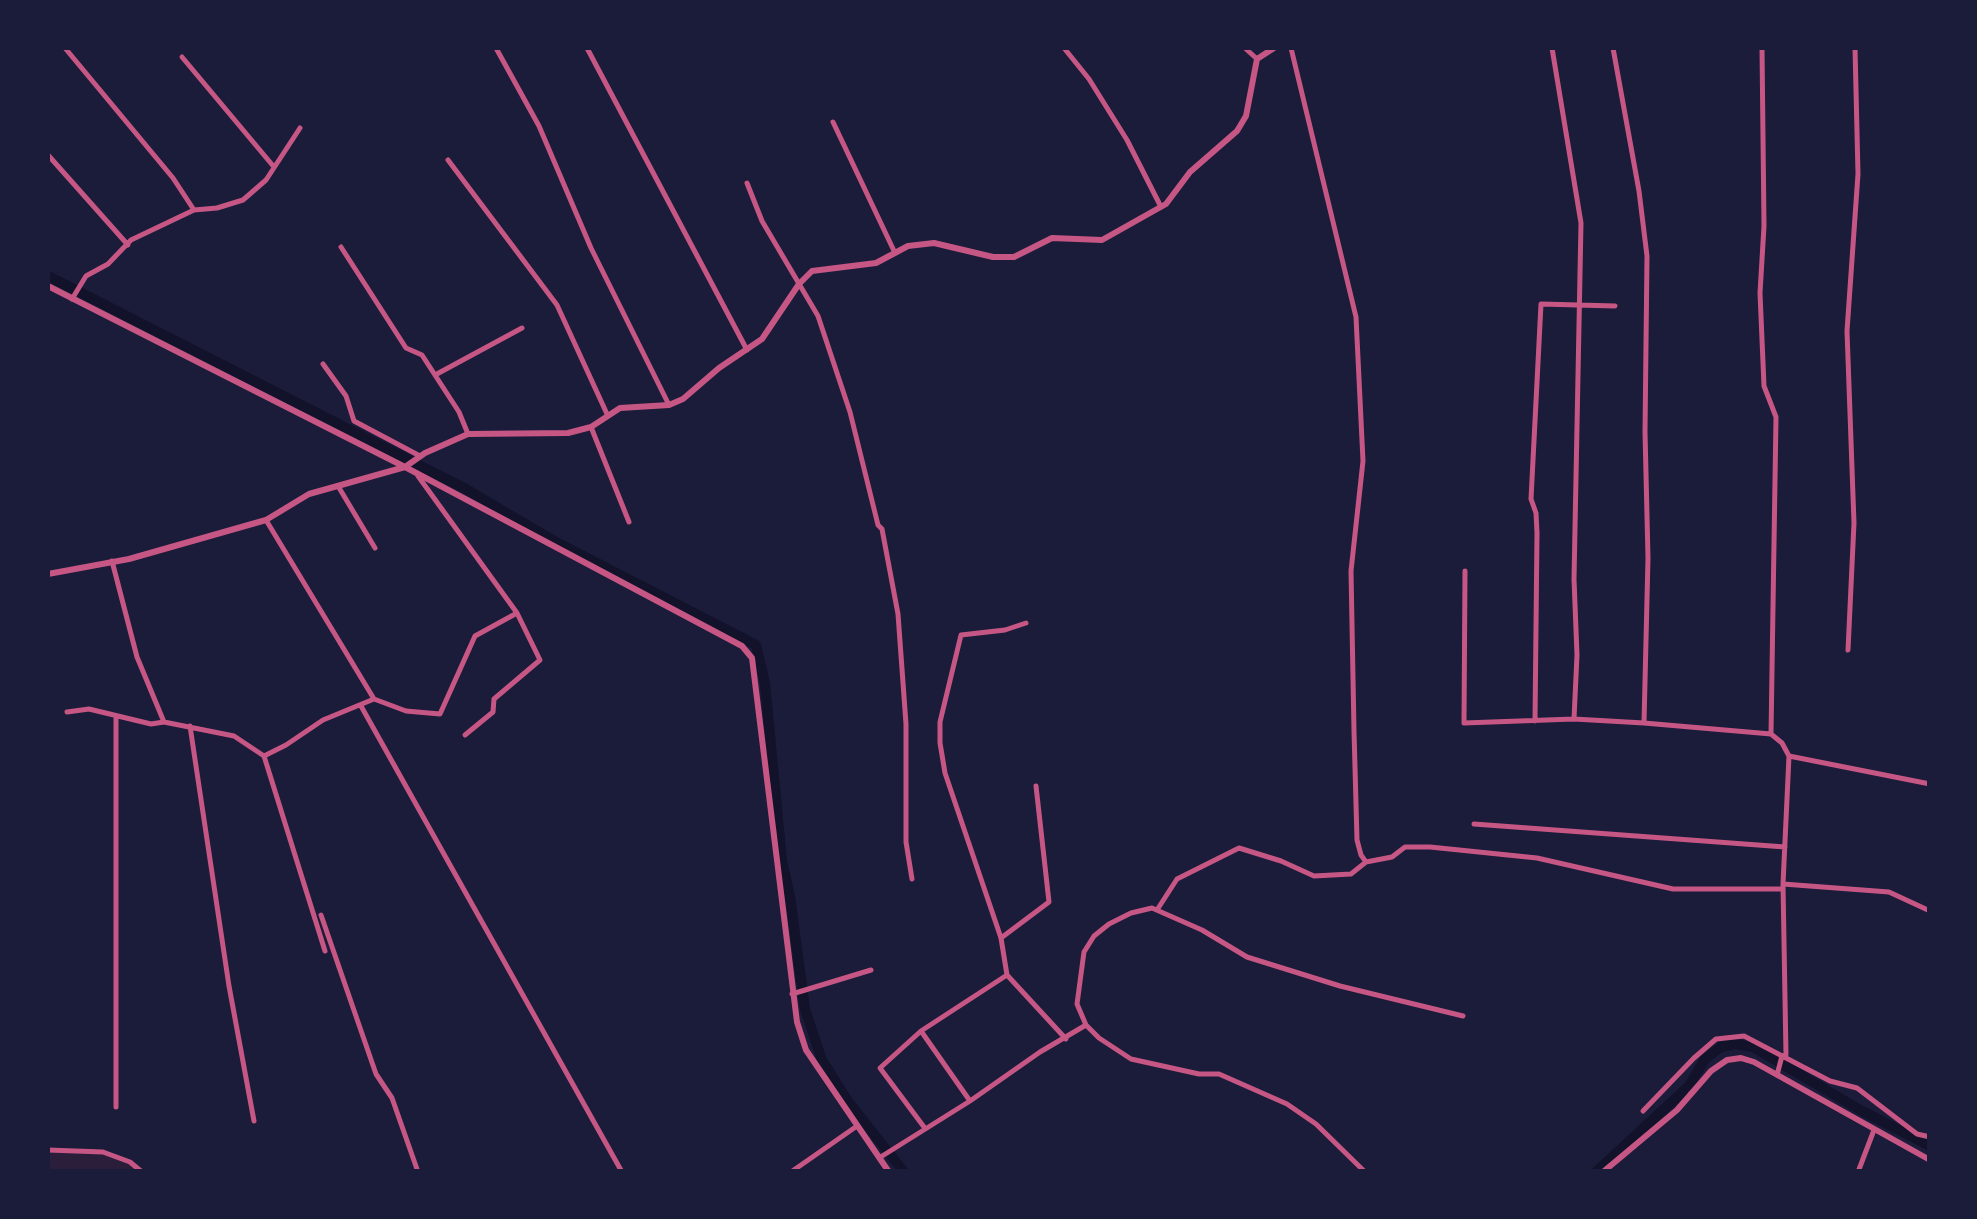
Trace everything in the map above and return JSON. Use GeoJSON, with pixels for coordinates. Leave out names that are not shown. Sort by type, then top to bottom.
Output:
{"type":"FeatureCollection","features":[{"type":"Feature","properties":{"kind":"street"},"geometry":{"type":"LineString","coordinates":[[65,48],[173,178],[194,210]]}},
{"type":"Feature","properties":{"kind":"street"},"geometry":{"type":"LineString","coordinates":[[496,48],[539,126],[590,248],[669,405]]}},
{"type":"Feature","properties":{"kind":"street"},"geometry":{"type":"LineString","coordinates":[[587,48],[748,350]]}},
{"type":"Feature","properties":{"kind":"street"},"geometry":{"type":"LineString","coordinates":[[1064,48],[1127,140],[1161,207]]}},
{"type":"Feature","properties":{"kind":"street"},"geometry":{"type":"LineString","coordinates":[[1245,48],[1257,59]]}},
{"type":"Feature","properties":{"kind":"street"},"geometry":{"type":"LineString","coordinates":[[48,574],[170,548],[266,520],[309,494],[412,462],[468,434],[551,435],[592,427],[608,414],[634,405],[669,405],[684,399],[748,350],[774,325],[799,284],[812,271],[876,263],[908,246],[934,243],[993,257],[1014,256],[1052,238],[1102,240],[1161,207],[1190,172],[1243,122],[1257,59],[1274,48]]}},
{"type":"Feature","properties":{"kind":"street"},"geometry":{"type":"LineString","coordinates":[[1291,48],[1356,317],[1363,461],[1351,571],[1358,840],[1366,862]]}},
{"type":"Feature","properties":{"kind":"street"},"geometry":{"type":"LineString","coordinates":[[1552,48],[1582,223],[1574,719]]}},
{"type":"Feature","properties":{"kind":"street"},"geometry":{"type":"LineString","coordinates":[[1613,48],[1640,192],[1647,256],[1644,723]]}},
{"type":"Feature","properties":{"kind":"street"},"geometry":{"type":"LineString","coordinates":[[1762,48],[1764,226],[1760,293],[1764,386],[1776,417],[1771,734]]}},
{"type":"Feature","properties":{"kind":"street"},"geometry":{"type":"LineString","coordinates":[[1848,650],[1854,524],[1847,330],[1858,174],[1855,48]]}},
{"type":"Feature","properties":{"kind":"street"},"geometry":{"type":"LineString","coordinates":[[182,57],[274,167]]}},
{"type":"Feature","properties":{"kind":"street"},"geometry":{"type":"LineString","coordinates":[[832,122],[895,253]]}},
{"type":"Feature","properties":{"kind":"street"},"geometry":{"type":"LineString","coordinates":[[74,294],[86,276],[108,264],[131,240],[194,210],[243,200],[274,167],[300,128]]}},
{"type":"Feature","properties":{"kind":"street"},"geometry":{"type":"LineString","coordinates":[[48,155],[128,245]]}},
{"type":"Feature","properties":{"kind":"street"},"geometry":{"type":"LineString","coordinates":[[448,160],[557,305],[608,414]]}},
{"type":"Feature","properties":{"kind":"street"},"geometry":{"type":"LineString","coordinates":[[747,184],[762,221],[818,316],[850,412],[882,529],[898,614],[906,724],[906,842],[912,879]]}},
{"type":"Feature","properties":{"kind":"street"},"geometry":{"type":"LineString","coordinates":[[341,247],[406,348],[422,355],[459,412],[468,434]]}},
{"type":"Feature","properties":{"kind":"street"},"geometry":{"type":"LineString","coordinates":[[48,286],[74,294],[412,462]]}},
{"type":"Feature","properties":{"kind":"street"},"geometry":{"type":"LineString","coordinates":[[1535,720],[1537,533],[1531,499],[1540,304],[1615,306]]}},
{"type":"Feature","properties":{"kind":"street"},"geometry":{"type":"LineString","coordinates":[[435,376],[522,328]]}},
{"type":"Feature","properties":{"kind":"street"},"geometry":{"type":"LineString","coordinates":[[323,364],[346,396],[354,421],[412,462],[416,474],[518,613],[540,660],[494,699],[492,712],[465,735]]}},
{"type":"Feature","properties":{"kind":"street"},"geometry":{"type":"LineString","coordinates":[[592,427],[629,522]]}},
{"type":"Feature","properties":{"kind":"street"},"geometry":{"type":"LineString","coordinates":[[416,474],[742,646],[752,658],[806,1050],[882,1156],[889,1172]]}},
{"type":"Feature","properties":{"kind":"street"},"geometry":{"type":"LineString","coordinates":[[337,484],[375,548]]}},
{"type":"Feature","properties":{"kind":"street"},"geometry":{"type":"LineString","coordinates":[[266,520],[374,699],[406,712],[440,714],[475,636],[518,613]]}},
{"type":"Feature","properties":{"kind":"street"},"geometry":{"type":"LineString","coordinates":[[112,561],[137,658],[164,722]]}},
{"type":"Feature","properties":{"kind":"street"},"geometry":{"type":"LineString","coordinates":[[1465,571],[1464,723],[1574,719],[1644,723],[1771,734],[1782,743],[1789,756],[1783,886],[1786,1055],[1780,1065]]}},
{"type":"Feature","properties":{"kind":"street"},"geometry":{"type":"LineString","coordinates":[[1026,623],[1005,630],[960,635],[940,722],[940,743],[945,772],[1001,938],[1006,975],[1066,1039]]}},
{"type":"Feature","properties":{"kind":"street"},"geometry":{"type":"LineString","coordinates":[[264,756],[337,712],[374,699]]}},
{"type":"Feature","properties":{"kind":"street"},"geometry":{"type":"LineString","coordinates":[[362,706],[622,1172]]}},
{"type":"Feature","properties":{"kind":"street"},"geometry":{"type":"LineString","coordinates":[[67,712],[89,709],[151,724],[190,726],[234,736],[264,756],[325,951]]}},
{"type":"Feature","properties":{"kind":"street"},"geometry":{"type":"LineString","coordinates":[[116,716],[116,1107]]}},
{"type":"Feature","properties":{"kind":"street"},"geometry":{"type":"LineString","coordinates":[[190,726],[229,986],[254,1121]]}},
{"type":"Feature","properties":{"kind":"street"},"geometry":{"type":"LineString","coordinates":[[1789,756],[1930,784]]}},
{"type":"Feature","properties":{"kind":"street"},"geometry":{"type":"LineString","coordinates":[[1001,938],[1049,902],[1036,786]]}},
{"type":"Feature","properties":{"kind":"street"},"geometry":{"type":"LineString","coordinates":[[1474,824],[1785,847]]}},
{"type":"Feature","properties":{"kind":"street"},"geometry":{"type":"LineString","coordinates":[[1157,910],[1177,879],[1239,848],[1281,860],[1314,876],[1351,874],[1366,862],[1392,857],[1405,847],[1430,846],[1537,858],[1673,889],[1783,886],[1889,892],[1930,911]]}},
{"type":"Feature","properties":{"kind":"street"},"geometry":{"type":"LineString","coordinates":[[1365,1172],[1316,1124],[1286,1104],[1220,1074],[1199,1074],[1131,1060],[1086,1025],[1077,1004],[1084,952],[1094,936],[1131,912],[1152,908],[1202,930],[1247,957],[1278,968],[1463,1016]]}},
{"type":"Feature","properties":{"kind":"street"},"geometry":{"type":"LineString","coordinates":[[321,915],[376,1074],[392,1098],[418,1172]]}},
{"type":"Feature","properties":{"kind":"street"},"geometry":{"type":"LineString","coordinates":[[798,992],[871,970]]}},
{"type":"Feature","properties":{"kind":"street"},"geometry":{"type":"LineString","coordinates":[[924,1128],[880,1068],[922,1030],[1006,975]]}},
{"type":"Feature","properties":{"kind":"street"},"geometry":{"type":"LineString","coordinates":[[882,1156],[1086,1025]]}},
{"type":"Feature","properties":{"kind":"street"},"geometry":{"type":"LineString","coordinates":[[922,1030],[970,1101]]}},
{"type":"Feature","properties":{"kind":"street"},"geometry":{"type":"LineString","coordinates":[[1643,1112],[1716,1039],[1744,1036],[1874,1130],[1930,1160]]}},
{"type":"Feature","properties":{"kind":"street"},"geometry":{"type":"LineString","coordinates":[[1604,1172],[1677,1110],[1711,1071],[1727,1060],[1740,1058],[1780,1065],[1858,1088],[1917,1134],[1930,1137]]}},
{"type":"Feature","properties":{"kind":"street"},"geometry":{"type":"LineString","coordinates":[[792,1172],[857,1126]]}},
{"type":"Feature","properties":{"kind":"street"},"geometry":{"type":"LineString","coordinates":[[1858,1172],[1874,1130]]}},
{"type":"Feature","properties":{"kind":"street"},"geometry":{"type":"LineString","coordinates":[[48,1150],[102,1152],[130,1162],[142,1172]]}},
{"type":"Feature","properties":{"kind":"street"},"geometry":{"type":"LineString","coordinates":[[492,1172],[502,1172]]}},
{"type":"Feature","properties":{"kind":"shaded area"},"geometry":{"type":"Polygon","coordinates":[[[48,1150],[103,1152],[130,1162],[142,1172],[48,1172],[48,1150]]]}},
{"type":"Feature","properties":{"kind":"waterway"},"geometry":{"type":"LineString","coordinates":[[48,276],[466,489],[556,542],[756,645],[765,683],[782,861],[805,1009],[822,1060],[847,1100],[904,1172]]}},
{"type":"Feature","properties":{"kind":"waterway"},"geometry":{"type":"LineString","coordinates":[[1596,1172],[1689,1086],[1705,1059],[1721,1047],[1735,1044],[1753,1047],[1930,1146]]}}]}
